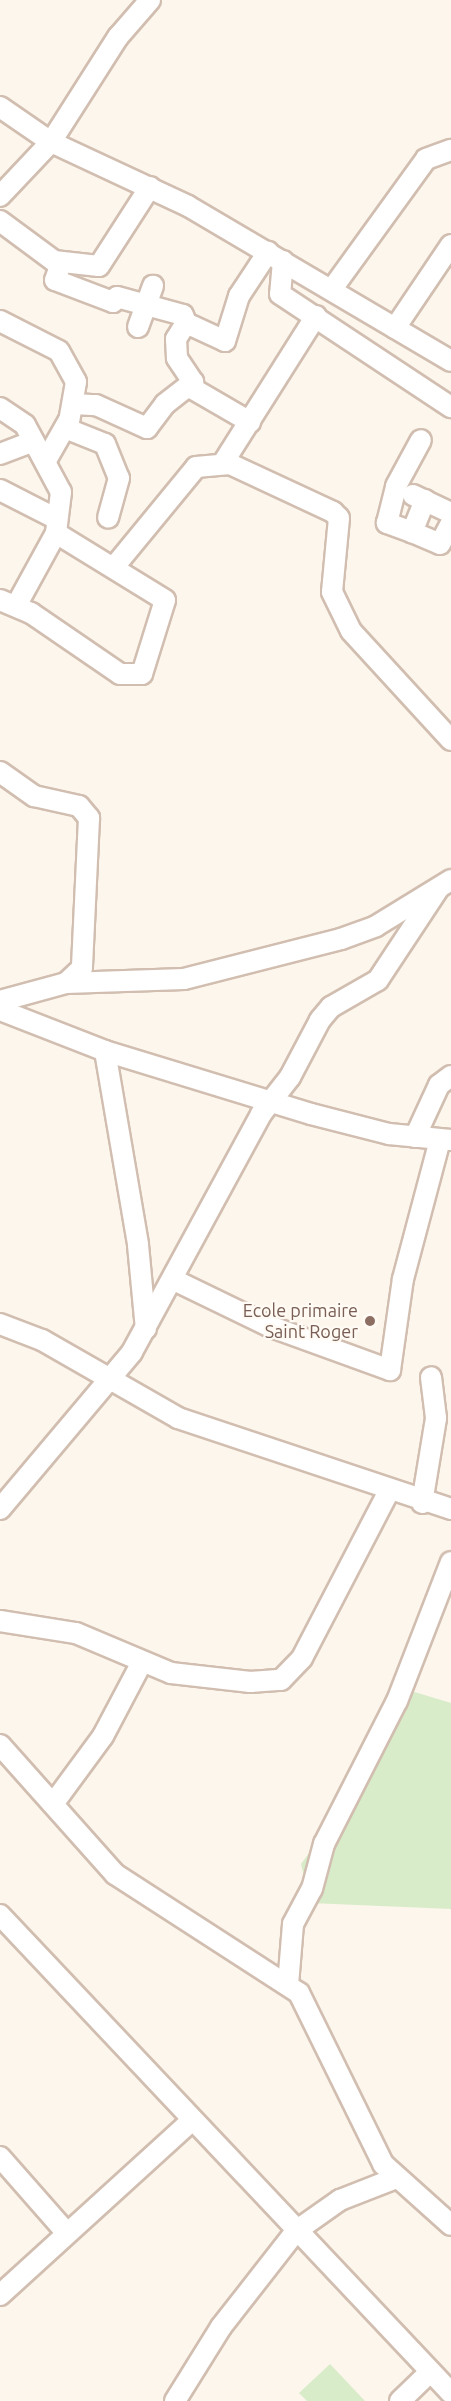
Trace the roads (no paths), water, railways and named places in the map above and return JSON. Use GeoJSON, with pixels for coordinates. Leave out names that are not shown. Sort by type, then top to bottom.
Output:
{"type":"FeatureCollection","features":[{"type":"Feature","properties":{"kind":"street"},"geometry":{"type":"LineString","coordinates":[[0,196],[51,142],[118,37],[150,0]]}},
{"type":"Feature","properties":{"kind":"street"},"geometry":{"type":"LineString","coordinates":[[0,107],[51,142],[150,187],[332,289],[451,361]]}},
{"type":"Feature","properties":{"kind":"street"},"geometry":{"type":"LineString","coordinates":[[332,289],[426,159],[451,150]]}},
{"type":"Feature","properties":{"kind":"street"},"geometry":{"type":"LineString","coordinates":[[0,222],[61,263],[99,266],[150,187]]}},
{"type":"Feature","properties":{"kind":"street"},"geometry":{"type":"LineString","coordinates":[[395,328],[451,245]]}},
{"type":"Feature","properties":{"kind":"street"},"geometry":{"type":"LineString","coordinates":[[61,263],[55,280],[112,302],[117,297],[183,315],[186,323],[225,341],[231,292],[276,257]]}},
{"type":"Feature","properties":{"kind":"street"},"geometry":{"type":"LineString","coordinates":[[276,257],[280,294],[451,407]]}},
{"type":"Feature","properties":{"kind":"street"},"geometry":{"type":"LineString","coordinates":[[138,327],[153,285]]}},
{"type":"Feature","properties":{"kind":"street"},"geometry":{"type":"LineString","coordinates":[[223,463],[316,316]]}},
{"type":"Feature","properties":{"kind":"street"},"geometry":{"type":"LineString","coordinates":[[0,321],[61,353],[78,389],[65,428],[45,462]]}},
{"type":"Feature","properties":{"kind":"street"},"geometry":{"type":"LineString","coordinates":[[74,404],[96,405],[147,428],[193,382],[177,358],[176,339],[186,323]]}},
{"type":"Feature","properties":{"kind":"street"},"geometry":{"type":"LineString","coordinates":[[188,386],[250,422]]}},
{"type":"Feature","properties":{"kind":"street"},"geometry":{"type":"LineString","coordinates":[[0,408],[25,425],[61,492],[57,526],[8,603],[120,674],[141,674],[165,600],[57,526],[0,490]]}},
{"type":"Feature","properties":{"kind":"street"},"geometry":{"type":"LineString","coordinates":[[65,428],[105,444],[119,478],[108,518]]}},
{"type":"Feature","properties":{"kind":"street"},"geometry":{"type":"LineString","coordinates":[[421,440],[392,484],[387,523],[440,544],[451,523]]}},
{"type":"Feature","properties":{"kind":"street"},"geometry":{"type":"LineString","coordinates":[[0,454],[34,441]]}},
{"type":"Feature","properties":{"kind":"street"},"geometry":{"type":"LineString","coordinates":[[114,567],[189,470],[223,463],[339,518],[332,592],[351,631],[451,740]]}},
{"type":"Feature","properties":{"kind":"street"},"geometry":{"type":"LineString","coordinates":[[392,484],[451,513]]}},
{"type":"Feature","properties":{"kind":"street"},"geometry":{"type":"LineString","coordinates":[[412,532],[425,500]]}},
{"type":"Feature","properties":{"kind":"street"},"geometry":{"type":"LineString","coordinates":[[0,772],[34,796],[79,806],[89,818],[82,968],[66,983]]}},
{"type":"Feature","properties":{"kind":"street"},"geometry":{"type":"LineString","coordinates":[[0,1000],[66,983],[184,979],[252,962],[376,926],[445,885]]}},
{"type":"Feature","properties":{"kind":"street"},"geometry":{"type":"LineString","coordinates":[[0,1509],[112,1377],[146,1329],[271,1101],[320,1020],[331,1007],[378,980],[445,885]]}},
{"type":"Feature","properties":{"kind":"street"},"geometry":{"type":"LineString","coordinates":[[0,1010],[105,1051],[271,1101],[415,1137],[445,1140],[403,1279],[390,1370],[269,1326],[174,1280]]}},
{"type":"Feature","properties":{"kind":"street"},"geometry":{"type":"LineString","coordinates":[[105,1051],[138,1245],[146,1329]]}},
{"type":"Feature","properties":{"kind":"street"},"geometry":{"type":"LineString","coordinates":[[415,1137],[439,1085],[451,1076]]}},
{"type":"Feature","properties":{"kind":"street"},"geometry":{"type":"LineString","coordinates":[[0,1324],[112,1377],[178,1418],[422,1503],[451,1509]]}},
{"type":"Feature","properties":{"kind":"street"},"geometry":{"type":"LineString","coordinates":[[422,1503],[436,1418],[431,1377]]}},
{"type":"Feature","properties":{"kind":"street"},"geometry":{"type":"LineString","coordinates":[[0,1621],[76,1633],[141,1664],[221,1680],[269,1681],[289,1674],[389,1491]]}},
{"type":"Feature","properties":{"kind":"street"},"geometry":{"type":"LineString","coordinates":[[288,1984],[293,1923],[312,1889],[324,1844],[389,1720],[451,1562]]}},
{"type":"Feature","properties":{"kind":"street"},"geometry":{"type":"LineString","coordinates":[[53,1804],[103,1736],[141,1664]]}},
{"type":"Feature","properties":{"kind":"street"},"geometry":{"type":"LineString","coordinates":[[0,1745],[115,1874],[288,1984],[308,2006],[366,2135],[396,2178],[451,2226]]}},
{"type":"Feature","properties":{"kind":"street"},"geometry":{"type":"LineString","coordinates":[[0,1915],[429,2373],[451,2393]]}},
{"type":"Feature","properties":{"kind":"street"},"geometry":{"type":"LineString","coordinates":[[0,2295],[65,2231],[192,2120]]}},
{"type":"Feature","properties":{"kind":"street"},"geometry":{"type":"LineString","coordinates":[[0,2157],[65,2231]]}},
{"type":"Feature","properties":{"kind":"street"},"geometry":{"type":"LineString","coordinates":[[175,2401],[221,2327],[296,2231],[340,2199],[396,2178]]}},
{"type":"Feature","properties":{"kind":"street"},"geometry":{"type":"LineString","coordinates":[[400,2401],[429,2373]]}},
{"type":"Feature","properties":{"kind":"place","name":"Ecole primaire Saint Roger"},"geometry":{"type":"Point","coordinates":[370,1321]}}]}
